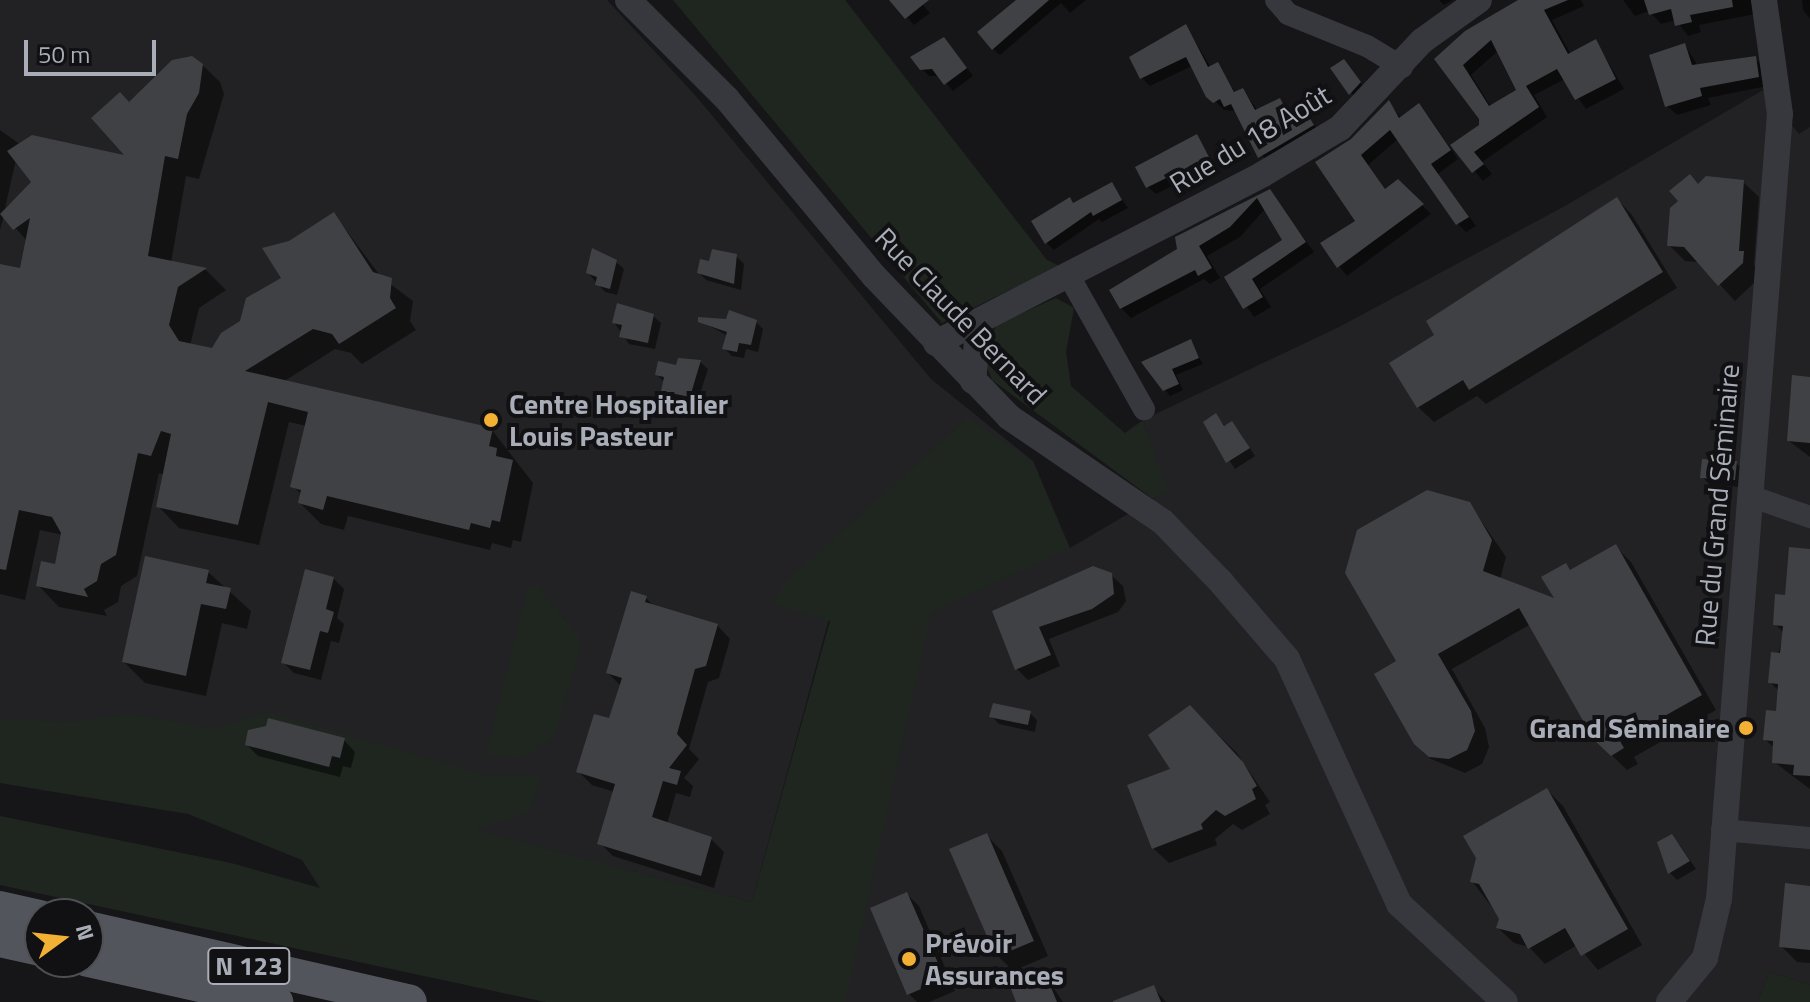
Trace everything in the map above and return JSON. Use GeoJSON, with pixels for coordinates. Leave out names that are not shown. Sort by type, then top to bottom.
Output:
{"type":"FeatureCollection","features":[{"type":"Feature","properties":{"kind":"main road"},"geometry":{"type":"LineString","coordinates":[[0,908],[24,913]]}},
{"type":"Feature","properties":{"kind":"main road","name":"N 123"},"geometry":{"type":"LineString","coordinates":[[104,932],[410,1002]]}},
{"type":"Feature","properties":{"kind":"main road"},"geometry":{"type":"LineString","coordinates":[[0,940],[24,945]]}},
{"type":"Feature","properties":{"kind":"main road","name":"N 123"},"geometry":{"type":"LineString","coordinates":[[104,964],[276,1002]]}},
{"type":"Feature","properties":{"kind":"street","name":"Rue Claude Bernard"},"geometry":{"type":"LineString","coordinates":[[628,0],[727,99],[936,343],[973,381],[1009,417],[1163,522],[1287,659],[1386,884],[1399,904],[1505,1002]]}},
{"type":"Feature","properties":{"kind":"street"},"geometry":{"type":"LineString","coordinates":[[1276,0],[1288,14],[1367,46],[1402,67]]}},
{"type":"Feature","properties":{"kind":"street","name":"Rue du 18 Août"},"geometry":{"type":"LineString","coordinates":[[936,343],[1069,276],[1340,128],[1402,67],[1422,41],[1479,0]]}},
{"type":"Feature","properties":{"kind":"street","name":"Rue du Grand Séminaire"},"geometry":{"type":"LineString","coordinates":[[1669,1002],[1705,958],[1719,899],[1780,114],[1764,0]]}},
{"type":"Feature","properties":{"kind":"street"},"geometry":{"type":"LineString","coordinates":[[1069,276],[1144,409]]}},
{"type":"Feature","properties":{"kind":"street"},"geometry":{"type":"LineString","coordinates":[[973,381],[979,323]]}},
{"type":"Feature","properties":{"kind":"street"},"geometry":{"type":"LineString","coordinates":[[1750,496],[1810,517]]}},
{"type":"Feature","properties":{"kind":"street"},"geometry":{"type":"LineString","coordinates":[[1722,830],[1810,838]]}},
{"type":"Feature","properties":{"kind":"shaded area"},"geometry":{"type":"Polygon","coordinates":[[[0,0],[607,0],[695,95],[931,379],[1033,461],[1070,548],[1167,491],[1143,420],[1339,327],[1565,206],[1763,90],[1799,134],[1810,127],[1810,985],[1769,972],[1758,1002],[845,1002],[833,604],[752,902],[437,821],[0,722],[0,0]]]}},
{"type":"Feature","properties":{"kind":"shaded area"},"geometry":{"type":"Polygon","coordinates":[[[673,0],[845,0],[1047,260],[1060,266],[942,323],[673,0]]]}},
{"type":"Feature","properties":{"kind":"shaded area"},"geometry":{"type":"Polygon","coordinates":[[[1056,298],[1074,308],[1066,352],[1071,386],[1125,433],[1143,420],[1168,491],[1153,499],[992,380],[982,355],[997,324],[1056,298]]]}},
{"type":"Feature","properties":{"kind":"shaded area"},"geometry":{"type":"Polygon","coordinates":[[[968,418],[1033,461],[1069,548],[931,613],[845,1002],[545,1002],[104,907],[104,898],[61,898],[0,885],[0,816],[231,863],[320,888],[302,860],[188,814],[0,783],[0,719],[74,722],[130,713],[214,729],[266,712],[487,775],[542,776],[529,812],[475,830],[752,902],[830,621],[772,603],[787,581],[968,418]]]}},
{"type":"Feature","properties":{"kind":"shaded area"},"geometry":{"type":"Polygon","coordinates":[[[537,585],[582,641],[556,733],[533,752],[515,758],[486,754],[528,588],[537,585]]]}},
{"type":"Feature","properties":{"kind":"shaded area"},"geometry":{"type":"Polygon","coordinates":[[[1769,972],[1810,985],[1810,1002],[1758,1002],[1769,972]]]}},
{"type":"Feature","properties":{"kind":"building"},"geometry":{"type":"Polygon","coordinates":[[[889,0],[929,0],[905,19],[889,0]]]}},
{"type":"Feature","properties":{"kind":"building"},"geometry":{"type":"Polygon","coordinates":[[[1016,0],[1049,0],[992,50],[977,32],[1016,0]]]}},
{"type":"Feature","properties":{"kind":"building"},"geometry":{"type":"Polygon","coordinates":[[[1518,0],[1568,0],[1544,10],[1568,54],[1596,39],[1616,79],[1575,100],[1557,69],[1526,86],[1539,107],[1474,152],[1484,164],[1472,173],[1450,145],[1479,125],[1479,119],[1434,59],[1465,31],[1518,0]],[[1491,40],[1463,65],[1489,106],[1516,90],[1491,40]]]}},
{"type":"Feature","properties":{"kind":"building"},"geometry":{"type":"Polygon","coordinates":[[[1644,0],[1732,0],[1733,7],[1690,15],[1692,22],[1675,26],[1671,9],[1649,15],[1644,0]]]}},
{"type":"Feature","properties":{"kind":"building"},"geometry":{"type":"Polygon","coordinates":[[[1186,24],[1208,67],[1218,62],[1234,92],[1243,88],[1255,110],[1280,98],[1294,126],[1309,117],[1314,125],[1258,158],[1231,104],[1224,107],[1220,99],[1213,103],[1206,97],[1186,57],[1140,79],[1129,57],[1186,24]]]}},
{"type":"Feature","properties":{"kind":"building"},"geometry":{"type":"Polygon","coordinates":[[[944,37],[967,68],[944,85],[932,69],[920,70],[910,57],[944,37]]]}},
{"type":"Feature","properties":{"kind":"building"},"geometry":{"type":"Polygon","coordinates":[[[1685,43],[1692,65],[1756,56],[1759,77],[1700,88],[1702,96],[1665,107],[1649,55],[1685,43]]]}},
{"type":"Feature","properties":{"kind":"building"},"geometry":{"type":"Polygon","coordinates":[[[192,56],[203,64],[199,93],[187,114],[178,159],[165,156],[148,256],[207,268],[178,287],[169,325],[179,341],[212,348],[221,333],[240,321],[246,298],[281,278],[262,248],[289,241],[334,212],[373,272],[392,278],[390,298],[396,308],[339,344],[332,334],[313,329],[245,371],[493,428],[489,446],[497,448],[496,456],[513,460],[500,522],[492,520],[490,528],[471,523],[469,530],[327,496],[323,510],[298,503],[301,490],[290,487],[308,412],[268,402],[238,525],[156,507],[171,434],[161,431],[151,456],[138,453],[116,555],[101,564],[97,581],[84,589],[88,597],[36,586],[41,561],[55,564],[61,533],[52,517],[19,510],[6,570],[0,569],[0,264],[20,268],[30,218],[13,230],[0,214],[31,182],[7,151],[32,135],[124,155],[91,118],[120,92],[129,102],[172,60],[192,56]]]}},
{"type":"Feature","properties":{"kind":"building"},"geometry":{"type":"Polygon","coordinates":[[[1344,59],[1361,82],[1349,95],[1330,68],[1344,59]]]}},
{"type":"Feature","properties":{"kind":"building"},"geometry":{"type":"Polygon","coordinates":[[[1389,100],[1399,118],[1419,103],[1451,150],[1431,164],[1469,217],[1456,225],[1390,130],[1361,155],[1385,189],[1398,179],[1424,204],[1337,268],[1320,243],[1355,221],[1315,162],[1351,139],[1389,100]]]}},
{"type":"Feature","properties":{"kind":"building"},"geometry":{"type":"Polygon","coordinates":[[[1197,134],[1209,157],[1146,188],[1135,167],[1197,134]]]}},
{"type":"Feature","properties":{"kind":"building"},"geometry":{"type":"Polygon","coordinates":[[[1690,174],[1698,184],[1706,176],[1744,180],[1739,251],[1744,251],[1743,263],[1718,286],[1684,247],[1667,246],[1670,208],[1678,201],[1669,191],[1690,174]]]}},
{"type":"Feature","properties":{"kind":"building"},"geometry":{"type":"Polygon","coordinates":[[[1112,182],[1122,200],[1093,216],[1091,212],[1045,244],[1031,221],[1070,197],[1073,203],[1112,182]]]}},
{"type":"Feature","properties":{"kind":"building"},"geometry":{"type":"Polygon","coordinates":[[[1270,189],[1306,242],[1252,279],[1263,297],[1243,309],[1224,277],[1282,240],[1257,198],[1230,227],[1199,246],[1212,268],[1198,276],[1195,270],[1120,309],[1109,290],[1177,249],[1175,237],[1270,189]]]}},
{"type":"Feature","properties":{"kind":"building"},"geometry":{"type":"Polygon","coordinates":[[[1617,197],[1663,272],[1469,390],[1463,380],[1417,408],[1389,363],[1434,335],[1426,321],[1617,197]]]}},
{"type":"Feature","properties":{"kind":"building"},"geometry":{"type":"Polygon","coordinates":[[[592,248],[617,260],[610,289],[595,285],[597,277],[586,273],[592,248]]]}},
{"type":"Feature","properties":{"kind":"building"},"geometry":{"type":"Polygon","coordinates":[[[712,249],[737,254],[734,284],[697,273],[700,259],[709,261],[712,249]]]}},
{"type":"Feature","properties":{"kind":"building"},"geometry":{"type":"Polygon","coordinates":[[[617,303],[654,314],[648,343],[619,337],[622,325],[612,323],[617,303]]]}},
{"type":"Feature","properties":{"kind":"building"},"geometry":{"type":"Polygon","coordinates":[[[729,310],[757,320],[751,345],[739,343],[737,352],[722,349],[727,332],[698,322],[698,317],[726,319],[729,310]]]}},
{"type":"Feature","properties":{"kind":"building"},"geometry":{"type":"Polygon","coordinates":[[[1191,339],[1199,358],[1172,369],[1179,384],[1163,391],[1141,362],[1191,339]]]}},
{"type":"Feature","properties":{"kind":"building"},"geometry":{"type":"Polygon","coordinates":[[[678,358],[701,360],[690,397],[661,391],[664,377],[655,375],[658,361],[676,365],[678,358]]]}},
{"type":"Feature","properties":{"kind":"building"},"geometry":{"type":"Polygon","coordinates":[[[1792,375],[1810,377],[1810,443],[1787,441],[1792,375]]]}},
{"type":"Feature","properties":{"kind":"building"},"geometry":{"type":"Polygon","coordinates":[[[1216,413],[1224,426],[1232,421],[1250,448],[1226,463],[1203,422],[1216,413]]]}},
{"type":"Feature","properties":{"kind":"building"},"geometry":{"type":"Polygon","coordinates":[[[1702,459],[1737,461],[1735,480],[1700,478],[1702,459]]]}},
{"type":"Feature","properties":{"kind":"building"},"geometry":{"type":"Polygon","coordinates":[[[1427,490],[1470,502],[1492,540],[1483,571],[1554,598],[1541,577],[1566,563],[1570,570],[1616,544],[1702,695],[1620,741],[1624,748],[1611,756],[1594,740],[1519,608],[1438,654],[1471,711],[1475,731],[1467,750],[1449,759],[1429,757],[1414,744],[1374,674],[1396,661],[1345,573],[1357,530],[1427,490]]]}},
{"type":"Feature","properties":{"kind":"building"},"geometry":{"type":"Polygon","coordinates":[[[1789,547],[1810,549],[1810,776],[1793,775],[1794,765],[1772,763],[1773,741],[1763,740],[1766,710],[1776,711],[1778,684],[1768,683],[1771,652],[1780,653],[1783,626],[1773,625],[1775,594],[1785,595],[1789,547]]]}},
{"type":"Feature","properties":{"kind":"building"},"geometry":{"type":"Polygon","coordinates":[[[145,556],[209,570],[206,583],[231,588],[226,609],[201,604],[186,676],[122,662],[145,556]]]}},
{"type":"Feature","properties":{"kind":"building"},"geometry":{"type":"Polygon","coordinates":[[[1093,566],[1112,573],[1114,594],[1092,609],[1039,627],[1051,655],[1015,670],[992,611],[1093,566]]]}},
{"type":"Feature","properties":{"kind":"building"},"geometry":{"type":"Polygon","coordinates":[[[305,569],[334,577],[326,609],[334,612],[328,633],[320,631],[310,670],[281,663],[305,569]]]}},
{"type":"Feature","properties":{"kind":"building"},"geometry":{"type":"Polygon","coordinates":[[[631,591],[647,596],[645,602],[718,624],[706,666],[695,669],[677,734],[687,745],[669,768],[681,771],[677,785],[663,781],[652,817],[712,837],[701,876],[597,844],[615,784],[576,772],[594,714],[609,718],[622,678],[606,673],[631,591]]]}},
{"type":"Feature","properties":{"kind":"building"},"geometry":{"type":"Polygon","coordinates":[[[993,703],[1031,711],[1028,725],[989,717],[993,703]]]}},
{"type":"Feature","properties":{"kind":"building"},"geometry":{"type":"Polygon","coordinates":[[[1190,705],[1243,762],[1257,786],[1252,789],[1256,799],[1225,816],[1216,810],[1201,824],[1203,829],[1152,849],[1127,785],[1170,769],[1148,735],[1190,705]]]}},
{"type":"Feature","properties":{"kind":"building"},"geometry":{"type":"Polygon","coordinates":[[[268,718],[345,738],[340,758],[332,756],[329,767],[245,745],[248,730],[266,726],[268,718]]]}},
{"type":"Feature","properties":{"kind":"building"},"geometry":{"type":"Polygon","coordinates":[[[1547,788],[1628,929],[1581,956],[1565,928],[1528,949],[1520,934],[1496,928],[1499,919],[1479,884],[1470,882],[1476,858],[1463,836],[1547,788]]]}},
{"type":"Feature","properties":{"kind":"building"},"geometry":{"type":"Polygon","coordinates":[[[987,833],[1034,941],[996,957],[949,849],[987,833]]]}},
{"type":"Feature","properties":{"kind":"building"},"geometry":{"type":"Polygon","coordinates":[[[1672,834],[1690,861],[1668,874],[1657,842],[1672,834]]]}},
{"type":"Feature","properties":{"kind":"building"},"geometry":{"type":"Polygon","coordinates":[[[1785,883],[1810,886],[1810,950],[1779,947],[1785,883]]]}},
{"type":"Feature","properties":{"kind":"building"},"geometry":{"type":"Polygon","coordinates":[[[907,892],[945,979],[907,995],[870,908],[907,892]]]}},
{"type":"Feature","properties":{"kind":"building"},"geometry":{"type":"Polygon","coordinates":[[[1046,975],[1057,1002],[1016,1002],[1011,989],[1046,975]]]}},
{"type":"Feature","properties":{"kind":"building"},"geometry":{"type":"Polygon","coordinates":[[[1154,985],[1161,1002],[1113,1002],[1113,1001],[1154,985]]]}},
{"type":"Feature","properties":{"kind":"place","name":"Centre Hospitalier Louis Pasteur"},"geometry":{"type":"Point","coordinates":[491,420]}},
{"type":"Feature","properties":{"kind":"place","name":"Grand Séminaire"},"geometry":{"type":"Point","coordinates":[1746,728]}},
{"type":"Feature","properties":{"kind":"place","name":"Prévoir Assurances"},"geometry":{"type":"Point","coordinates":[909,959]}}]}
